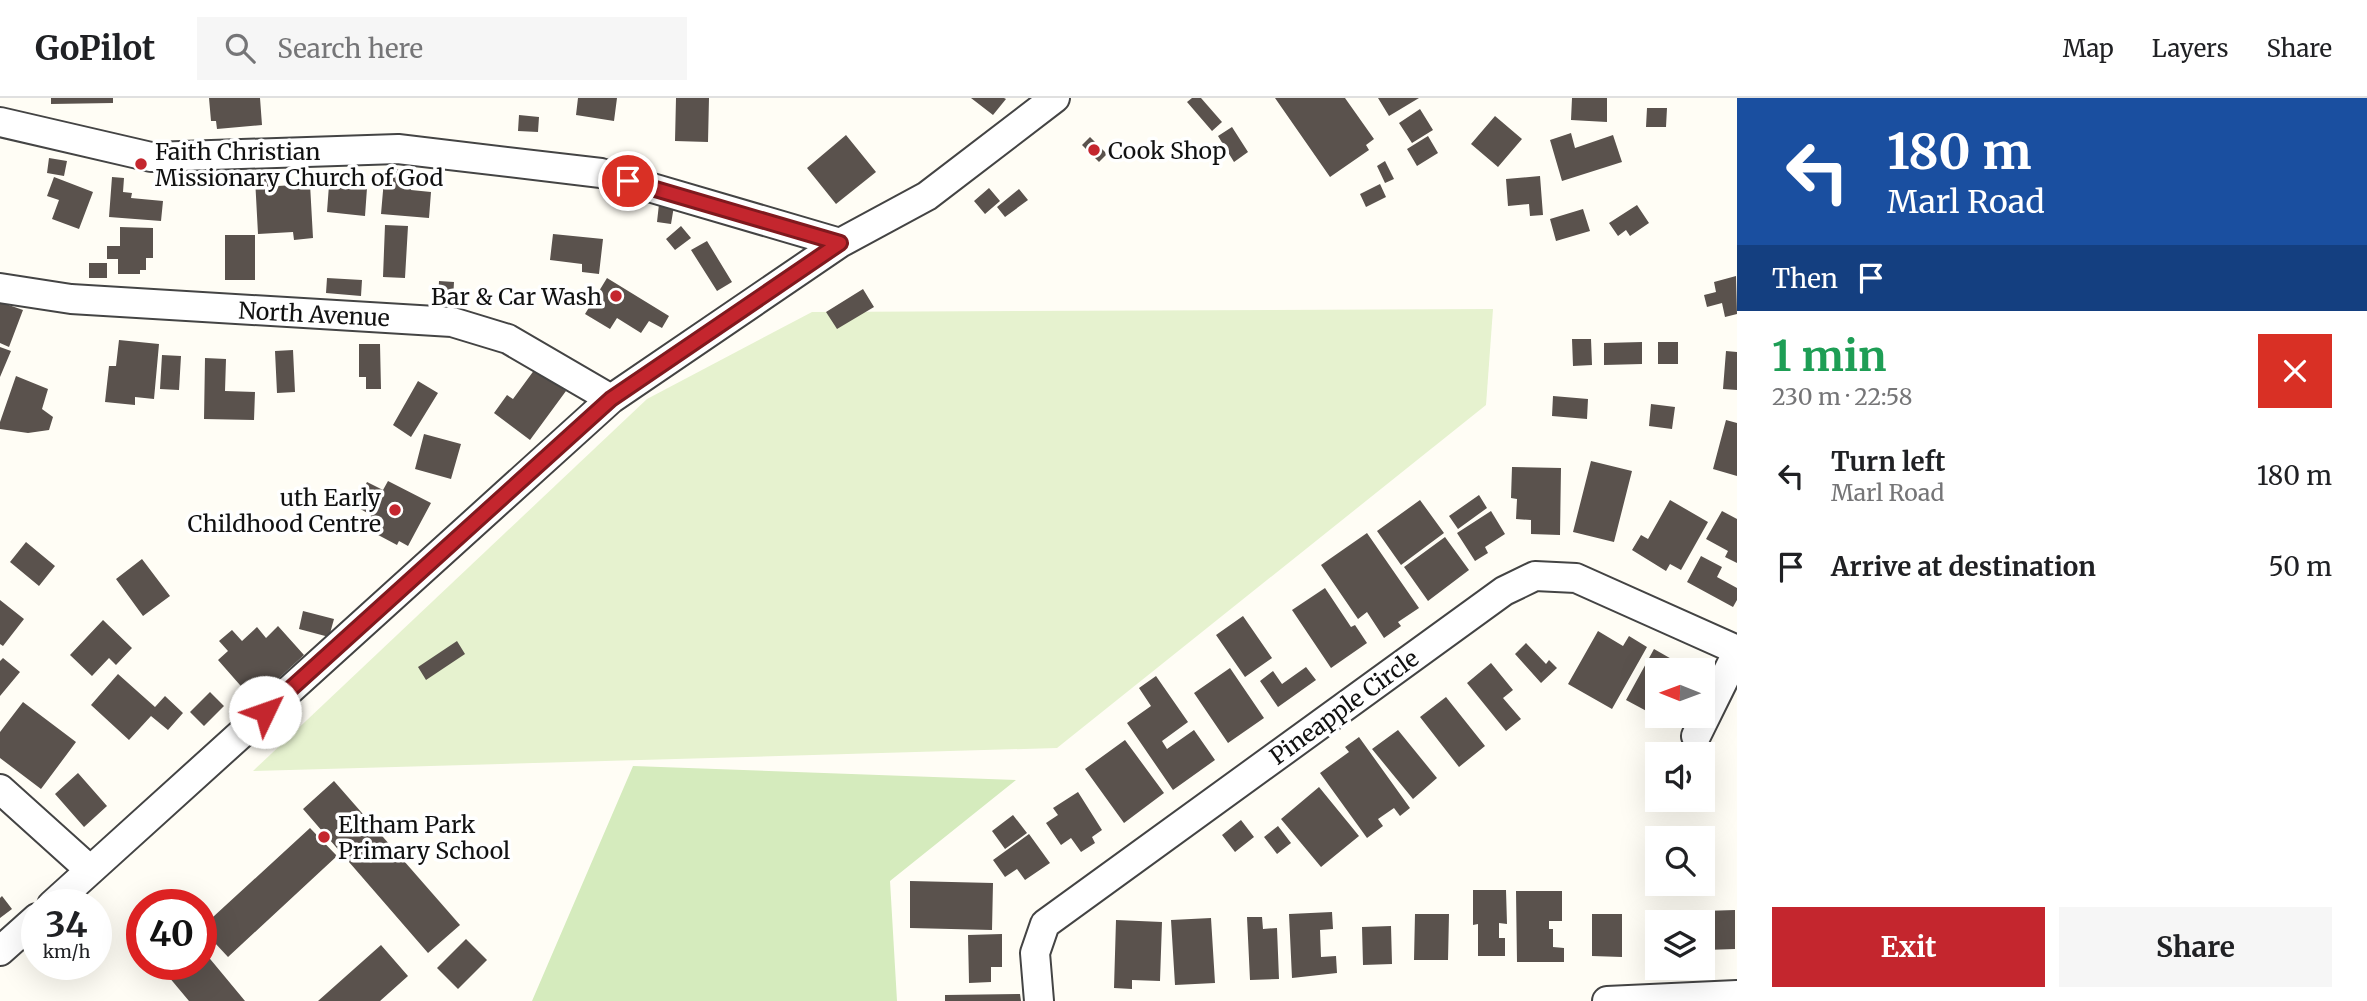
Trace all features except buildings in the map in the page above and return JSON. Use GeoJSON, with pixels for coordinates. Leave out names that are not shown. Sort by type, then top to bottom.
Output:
{"type":"FeatureCollection","features":[{"type":"Feature","properties":{"kind":"street"},"geometry":{"type":"LineString","coordinates":[[69,889],[611,399],[840,243],[927,196],[1047,100]]}},
{"type":"Feature","properties":{"kind":"street"},"geometry":{"type":"LineString","coordinates":[[0,122],[151,157],[398,149],[601,173],[840,243]]}},
{"type":"Feature","properties":{"kind":"street","name":"North Avenue"},"geometry":{"type":"LineString","coordinates":[[0,288],[71,299],[452,322],[508,339],[611,399]]}},
{"type":"Feature","properties":{"kind":"street","name":"Pineapple Circle"},"geometry":{"type":"LineString","coordinates":[[1039,1001],[1035,953],[1045,923],[1504,591],[1535,576],[1576,578],[1737,651]]}},
{"type":"Feature","properties":{"kind":"street"},"geometry":{"type":"LineString","coordinates":[[1696,736],[1737,651]]}},
{"type":"Feature","properties":{"kind":"street"},"geometry":{"type":"LineString","coordinates":[[0,789],[90,870]]}},
{"type":"Feature","properties":{"kind":"street"},"geometry":{"type":"LineString","coordinates":[[0,951],[21,932]]}},
{"type":"Feature","properties":{"kind":"street"},"geometry":{"type":"LineString","coordinates":[[1607,1001],[1737,995]]}},
{"type":"Feature","properties":{"kind":"green space"},"geometry":{"type":"Polygon","coordinates":[[[1493,309],[1486,405],[1057,748],[253,771],[647,399],[812,312],[1493,309]]]}},
{"type":"Feature","properties":{"kind":"green space"},"geometry":{"type":"Polygon","coordinates":[[[633,766],[1016,780],[890,881],[897,1001],[532,1001],[633,766]]]}},
{"type":"Feature","properties":{"kind":"place","name":"Cook Shop"},"geometry":{"type":"Point","coordinates":[1094,150]}},
{"type":"Feature","properties":{"kind":"place","name":"Faith Christian Missionary Church of God"},"geometry":{"type":"Point","coordinates":[141,164]}},
{"type":"Feature","properties":{"kind":"place","name":"Bar & Car Wash"},"geometry":{"type":"Point","coordinates":[616,296]}},
{"type":"Feature","properties":{"kind":"place","name":"uth Early Childhood Centre"},"geometry":{"type":"Point","coordinates":[395,510]}},
{"type":"Feature","properties":{"kind":"place","name":"Eltham Park Primary School"},"geometry":{"type":"Point","coordinates":[324,837]}},
{"type":"Feature","properties":{"kind":"route"},"geometry":{"type":"LineString","coordinates":[[265,712],[611,399],[840,243],[628,181]]}}]}
